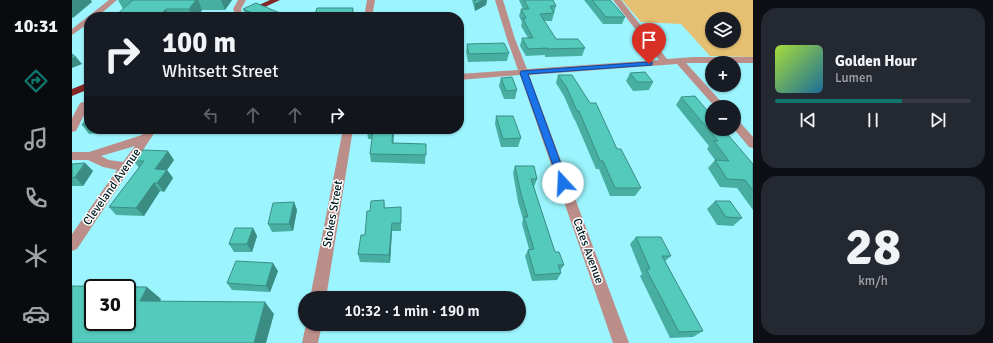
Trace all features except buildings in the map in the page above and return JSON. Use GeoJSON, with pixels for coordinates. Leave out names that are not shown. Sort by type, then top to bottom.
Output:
{"type":"FeatureCollection","features":[{"type":"Feature","properties":{"kind":"highway"},"geometry":{"type":"LineString","coordinates":[[248,12],[276,0]]}},
{"type":"Feature","properties":{"kind":"highway"},"geometry":{"type":"LineString","coordinates":[[72,93],[84,87]]}},
{"type":"Feature","properties":{"kind":"street"},"geometry":{"type":"LineString","coordinates":[[98,12],[113,0]]}},
{"type":"Feature","properties":{"kind":"street"},"geometry":{"type":"LineString","coordinates":[[238,12],[238,9],[242,0]]}},
{"type":"Feature","properties":{"kind":"street"},"geometry":{"type":"LineString","coordinates":[[369,12],[371,0]]}},
{"type":"Feature","properties":{"kind":"street","name":"Cates Avenue"},"geometry":{"type":"LineString","coordinates":[[499,0],[621,343]]}},
{"type":"Feature","properties":{"kind":"street"},"geometry":{"type":"LineString","coordinates":[[617,0],[665,62]]}},
{"type":"Feature","properties":{"kind":"street"},"geometry":{"type":"LineString","coordinates":[[72,33],[84,23]]}},
{"type":"Feature","properties":{"kind":"street"},"geometry":{"type":"LineString","coordinates":[[464,77],[711,59],[753,60]]}},
{"type":"Feature","properties":{"kind":"street"},"geometry":{"type":"LineString","coordinates":[[679,62],[714,100]]}},
{"type":"Feature","properties":{"kind":"street"},"geometry":{"type":"LineString","coordinates":[[72,105],[84,105]]}},
{"type":"Feature","properties":{"kind":"street"},"geometry":{"type":"LineString","coordinates":[[74,124],[84,109]]}},
{"type":"Feature","properties":{"kind":"street"},"geometry":{"type":"LineString","coordinates":[[74,124],[84,121]]}},
{"type":"Feature","properties":{"kind":"street"},"geometry":{"type":"LineString","coordinates":[[741,130],[753,144]]}},
{"type":"Feature","properties":{"kind":"street"},"geometry":{"type":"LineString","coordinates":[[72,156],[89,156],[149,134]]}},
{"type":"Feature","properties":{"kind":"street","name":"Cleveland Avenue"},"geometry":{"type":"LineString","coordinates":[[72,245],[149,134]]}},
{"type":"Feature","properties":{"kind":"street","name":"Stokes Street"},"geometry":{"type":"LineString","coordinates":[[319,291],[347,134]]}},
{"type":"Feature","properties":{"kind":"street"},"geometry":{"type":"LineString","coordinates":[[89,156],[108,164],[127,167]]}},
{"type":"Feature","properties":{"kind":"street"},"geometry":{"type":"LineString","coordinates":[[310,343],[313,331]]}},
{"type":"Feature","properties":{"kind":"shaded area"},"geometry":{"type":"Polygon","coordinates":[[[622,0],[753,0],[753,57],[710,56],[681,24],[641,22],[622,0]]]}},
{"type":"Feature","properties":{"kind":"route"},"geometry":{"type":"LineString","coordinates":[[563,183],[540,114],[524,73],[649,64]]}}]}
